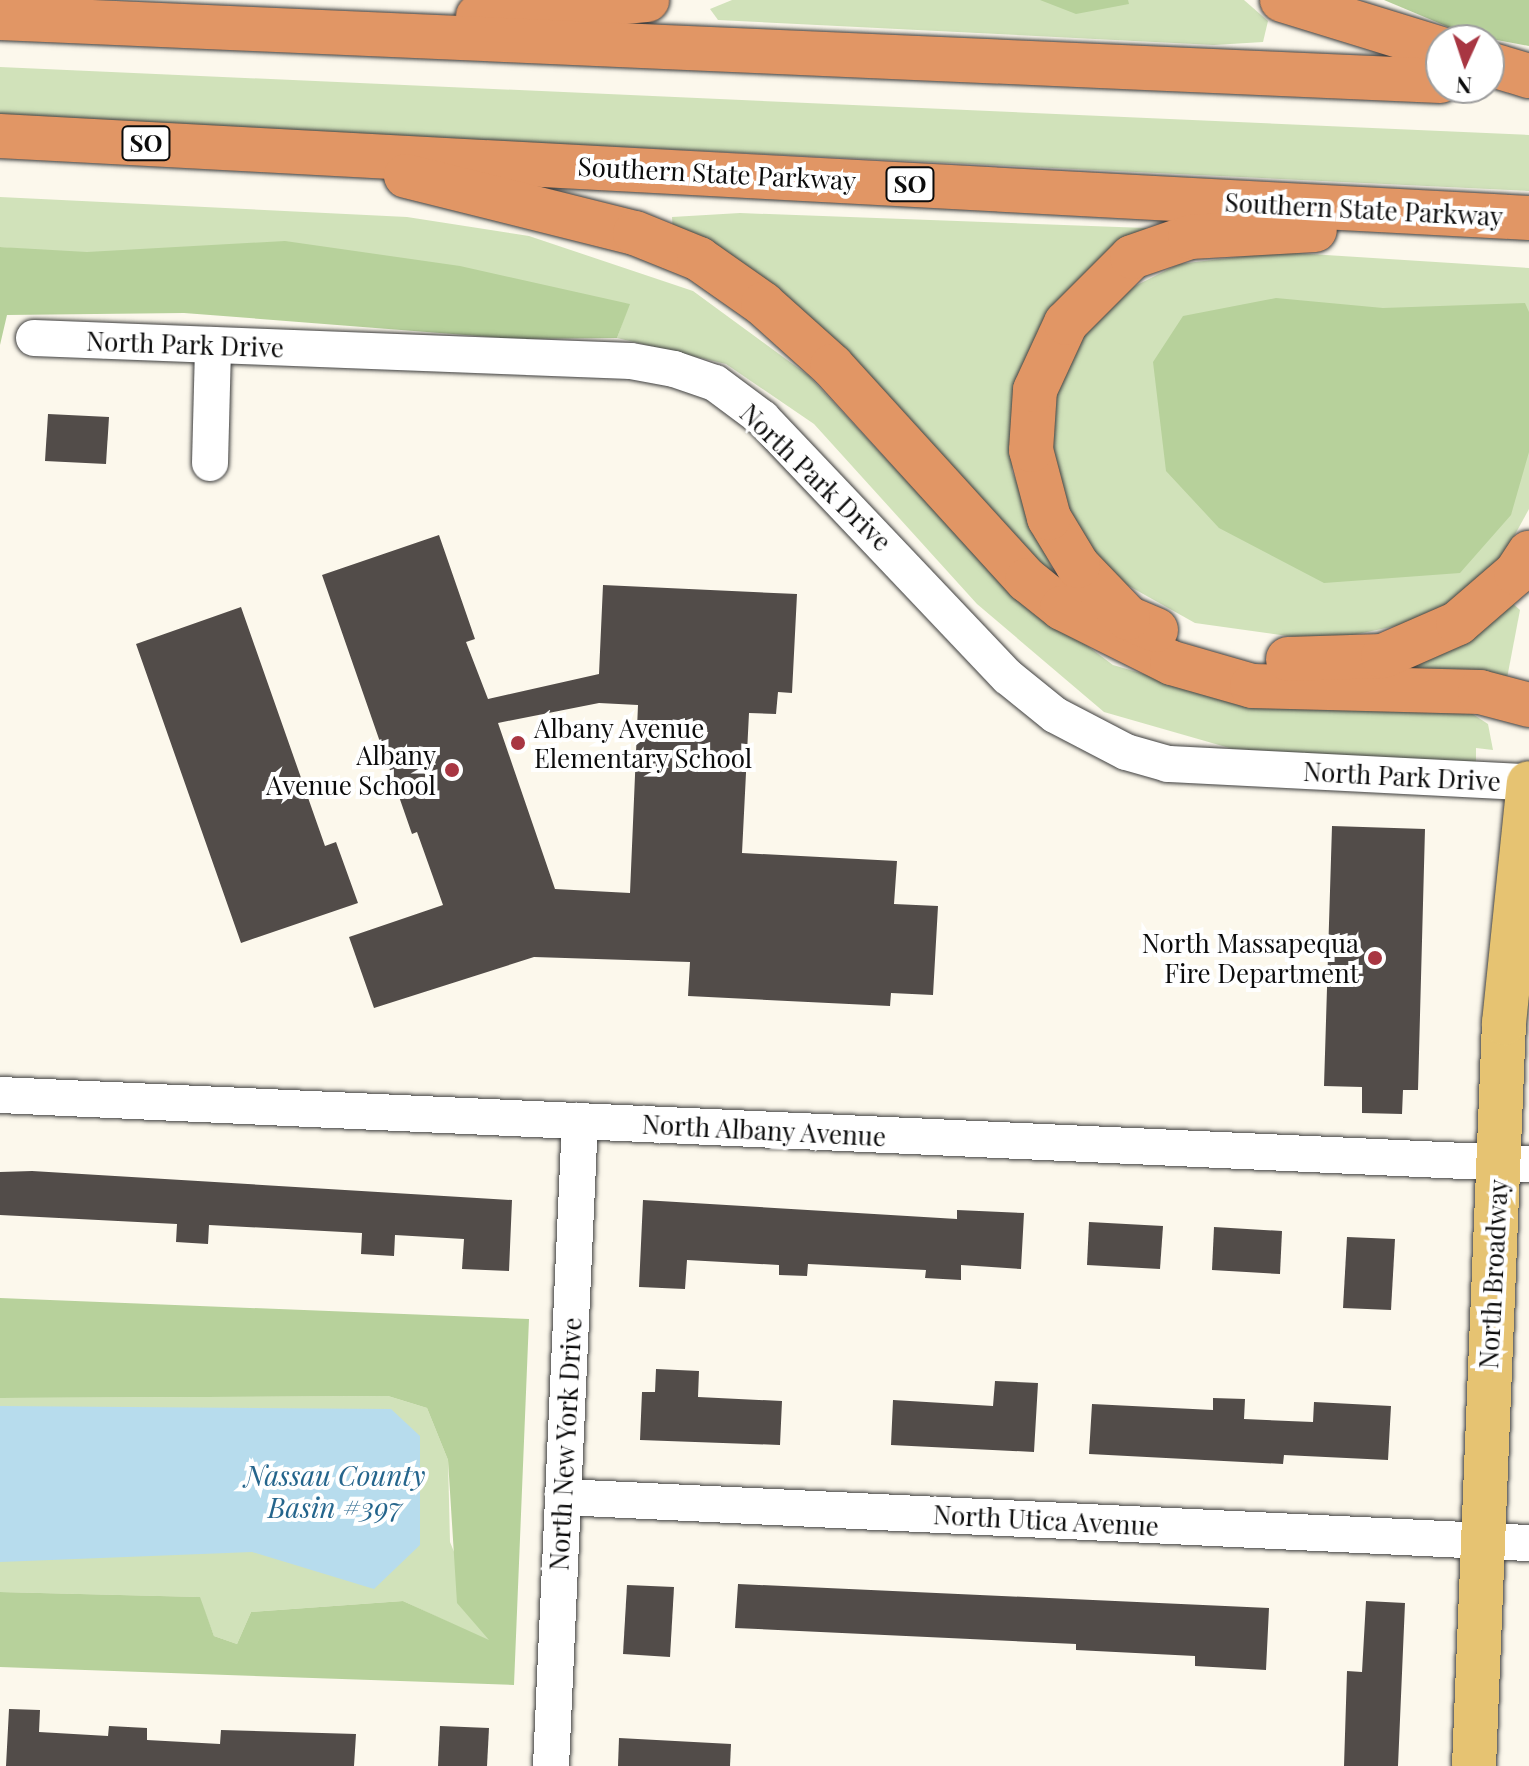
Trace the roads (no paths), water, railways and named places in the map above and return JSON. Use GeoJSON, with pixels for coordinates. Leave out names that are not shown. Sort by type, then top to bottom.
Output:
{"type":"FeatureCollection","features":[{"type":"Feature","properties":{"kind":"highway"},"geometry":{"type":"LineString","coordinates":[[315,32],[647,0]]}},
{"type":"Feature","properties":{"kind":"highway"},"geometry":{"type":"LineString","coordinates":[[1282,0],[1425,44]]}},
{"type":"Feature","properties":{"kind":"highway"},"geometry":{"type":"LineString","coordinates":[[0,18],[1425,80]]}},
{"type":"Feature","properties":{"kind":"highway"},"geometry":{"type":"LineString","coordinates":[[1505,69],[1529,76]]}},
{"type":"Feature","properties":{"kind":"highway"},"geometry":{"type":"LineString","coordinates":[[1505,83],[1529,84]]}},
{"type":"Feature","properties":{"kind":"highway","name":"Southern State Parkway"},"geometry":{"type":"LineString","coordinates":[[0,136],[1529,218]]}},
{"type":"Feature","properties":{"kind":"highway"},"geometry":{"type":"LineString","coordinates":[[291,150],[555,211],[635,233],[699,259],[763,304],[832,366],[1027,580],[1062,608],[1172,663],[1252,686],[1480,692],[1529,705]]}},
{"type":"Feature","properties":{"kind":"highway"},"geometry":{"type":"LineString","coordinates":[[1529,218],[1190,237],[1132,257],[1066,323],[1035,390],[1031,450],[1049,518],[1078,566],[1128,618],[1178,639],[1246,657],[1383,656],[1458,623],[1516,573],[1529,553]]}},
{"type":"Feature","properties":{"kind":"main road","name":"North Broadway"},"geometry":{"type":"LineString","coordinates":[[1474,1766],[1482,1541],[1513,1163],[1504,1023],[1529,783]]}},
{"type":"Feature","properties":{"kind":"street","name":"North Park Drive"},"geometry":{"type":"LineString","coordinates":[[34,338],[631,361],[674,369],[715,383],[762,418],[1008,677],[1055,715],[1126,752],[1168,764],[1529,783]]}},
{"type":"Feature","properties":{"kind":"street"},"geometry":{"type":"LineString","coordinates":[[210,463],[213,345]]}},
{"type":"Feature","properties":{"kind":"street","name":"North Albany Avenue"},"geometry":{"type":"LineString","coordinates":[[0,1095],[1513,1163]]}},
{"type":"Feature","properties":{"kind":"street","name":"North New York Drive"},"geometry":{"type":"LineString","coordinates":[[551,1766],[580,1121]]}},
{"type":"Feature","properties":{"kind":"street","name":"North Utica Avenue"},"geometry":{"type":"LineString","coordinates":[[563,1497],[1529,1543]]}},
{"type":"Feature","properties":{"kind":"water","name":"Nassau County Basin #397"},"geometry":{"type":"Polygon","coordinates":[[[0,1406],[391,1409],[420,1436],[420,1545],[374,1589],[252,1552],[0,1562],[0,1406]]]}},
{"type":"Feature","properties":{"kind":"place","name":"Albany Avenue Elementary School"},"geometry":{"type":"Point","coordinates":[518,743]}},
{"type":"Feature","properties":{"kind":"place","name":"Albany Avenue School"},"geometry":{"type":"Point","coordinates":[452,770]}},
{"type":"Feature","properties":{"kind":"place","name":"North Massapequa Fire Department"},"geometry":{"type":"Point","coordinates":[1375,958]}}]}
